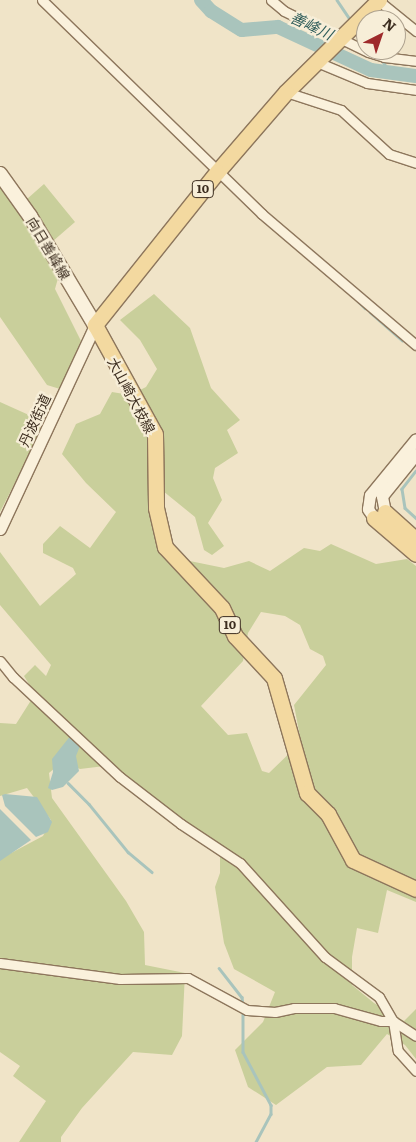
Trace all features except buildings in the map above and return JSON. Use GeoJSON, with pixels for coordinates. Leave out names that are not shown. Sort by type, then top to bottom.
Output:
{"type":"FeatureCollection","features":[{"type":"Feature","properties":{"kind":"main road","name":"10"},"geometry":{"type":"LineString","coordinates":[[95,325],[217,172],[286,92],[379,0]]}},
{"type":"Feature","properties":{"kind":"main road","name":"向日善峰線"},"geometry":{"type":"LineString","coordinates":[[0,174],[30,216],[95,325]]}},
{"type":"Feature","properties":{"kind":"main road","name":"大山崎大枝線"},"geometry":{"type":"LineString","coordinates":[[95,325],[155,434],[156,508],[165,547],[222,608],[235,636],[274,678],[307,793],[328,814],[353,860],[416,889]]}},
{"type":"Feature","properties":{"kind":"main road"},"geometry":{"type":"LineString","coordinates":[[380,515],[416,540]]}},
{"type":"Feature","properties":{"kind":"main road"},"geometry":{"type":"LineString","coordinates":[[380,515],[416,554]]}},
{"type":"Feature","properties":{"kind":"street"},"geometry":{"type":"LineString","coordinates":[[42,0],[217,172],[416,346]]}},
{"type":"Feature","properties":{"kind":"street"},"geometry":{"type":"LineString","coordinates":[[271,0],[284,10],[338,40],[384,57],[416,61]]}},
{"type":"Feature","properties":{"kind":"street"},"geometry":{"type":"LineString","coordinates":[[379,0],[416,31]]}},
{"type":"Feature","properties":{"kind":"street"},"geometry":{"type":"LineString","coordinates":[[318,61],[367,83],[416,90]]}},
{"type":"Feature","properties":{"kind":"street"},"geometry":{"type":"LineString","coordinates":[[286,92],[341,110],[389,154],[416,163]]}},
{"type":"Feature","properties":{"kind":"street","name":"丹波街道"},"geometry":{"type":"LineString","coordinates":[[0,528],[95,325]]}},
{"type":"Feature","properties":{"kind":"street"},"geometry":{"type":"LineString","coordinates":[[416,439],[370,495],[368,509],[380,515],[382,496],[416,454]]}},
{"type":"Feature","properties":{"kind":"street"},"geometry":{"type":"LineString","coordinates":[[0,661],[14,677],[120,776],[180,824],[240,863],[325,957],[379,997],[393,1021],[398,1051],[416,1071]]}},
{"type":"Feature","properties":{"kind":"street"},"geometry":{"type":"LineString","coordinates":[[0,963],[120,979],[188,978],[231,1003],[258,1012],[294,1008],[334,1008],[381,1021],[393,1021],[416,1036]]}},
{"type":"Feature","properties":{"kind":"green space"},"geometry":{"type":"Polygon","coordinates":[[[0,173],[27,199],[44,184],[75,222],[45,248],[60,271],[55,289],[81,341],[60,389],[47,385],[0,317],[0,173]]]}},
{"type":"Feature","properties":{"kind":"green space"},"geometry":{"type":"Polygon","coordinates":[[[154,294],[190,328],[211,388],[240,420],[227,430],[238,453],[215,468],[213,478],[222,500],[208,523],[224,546],[212,555],[204,550],[195,517],[163,491],[158,540],[180,559],[224,568],[249,561],[270,571],[304,548],[320,551],[331,544],[376,564],[407,559],[416,566],[416,902],[387,890],[378,933],[357,928],[352,957],[352,985],[374,1003],[404,1021],[416,1009],[416,1059],[405,1045],[387,1034],[361,1065],[327,1067],[276,1105],[248,1087],[235,1050],[263,1022],[275,992],[234,969],[224,943],[215,887],[220,873],[220,844],[156,802],[113,765],[80,769],[63,761],[49,773],[52,798],[126,901],[144,932],[145,965],[185,973],[182,1036],[172,1055],[133,1052],[82,1108],[61,1137],[61,1142],[19,1142],[46,1101],[13,1076],[20,1066],[0,1052],[0,859],[43,836],[51,820],[27,788],[0,796],[0,723],[16,724],[35,694],[24,676],[35,665],[46,676],[51,665],[0,605],[0,552],[40,606],[76,574],[73,568],[43,553],[43,544],[60,526],[90,548],[116,512],[86,483],[62,454],[76,424],[100,414],[112,392],[130,395],[146,387],[157,369],[140,340],[120,320],[154,294]],[[261,612],[248,633],[243,661],[201,706],[228,735],[247,733],[262,771],[269,773],[301,742],[294,705],[326,665],[323,656],[310,649],[300,625],[285,616],[261,612]]]}},
{"type":"Feature","properties":{"kind":"green space"},"geometry":{"type":"Polygon","coordinates":[[[0,402],[40,420],[40,434],[0,512],[0,402]]]}},
{"type":"Feature","properties":{"kind":"water"},"geometry":{"type":"Polygon","coordinates":[[[71,735],[80,746],[76,756],[79,771],[63,787],[52,790],[48,788],[53,772],[52,759],[71,735]]]}},
{"type":"Feature","properties":{"kind":"water"},"geometry":{"type":"Polygon","coordinates":[[[2,795],[37,797],[52,822],[48,832],[36,837],[5,806],[2,795]]]}},
{"type":"Feature","properties":{"kind":"water"},"geometry":{"type":"Polygon","coordinates":[[[0,809],[31,840],[0,861],[0,809]]]}},
{"type":"Feature","properties":{"kind":"waterway","name":"善峰川"},"geometry":{"type":"LineString","coordinates":[[201,0],[211,11],[242,30],[278,27],[371,70],[416,76]]}},
{"type":"Feature","properties":{"kind":"waterway"},"geometry":{"type":"LineString","coordinates":[[337,0],[350,19]]}},
{"type":"Feature","properties":{"kind":"waterway"},"geometry":{"type":"LineString","coordinates":[[382,60],[390,73]]}},
{"type":"Feature","properties":{"kind":"waterway"},"geometry":{"type":"LineString","coordinates":[[358,301],[365,308]]}},
{"type":"Feature","properties":{"kind":"waterway"},"geometry":{"type":"LineString","coordinates":[[370,312],[402,340]]}},
{"type":"Feature","properties":{"kind":"waterway"},"geometry":{"type":"LineString","coordinates":[[416,471],[402,489],[405,508],[416,518]]}},
{"type":"Feature","properties":{"kind":"waterway"},"geometry":{"type":"LineString","coordinates":[[68,783],[89,804],[128,852],[152,872]]}},
{"type":"Feature","properties":{"kind":"waterway"},"geometry":{"type":"LineString","coordinates":[[219,968],[242,997],[243,1006]]}},
{"type":"Feature","properties":{"kind":"waterway"},"geometry":{"type":"LineString","coordinates":[[243,1011],[243,1052],[271,1105],[271,1114],[256,1142]]}}]}
